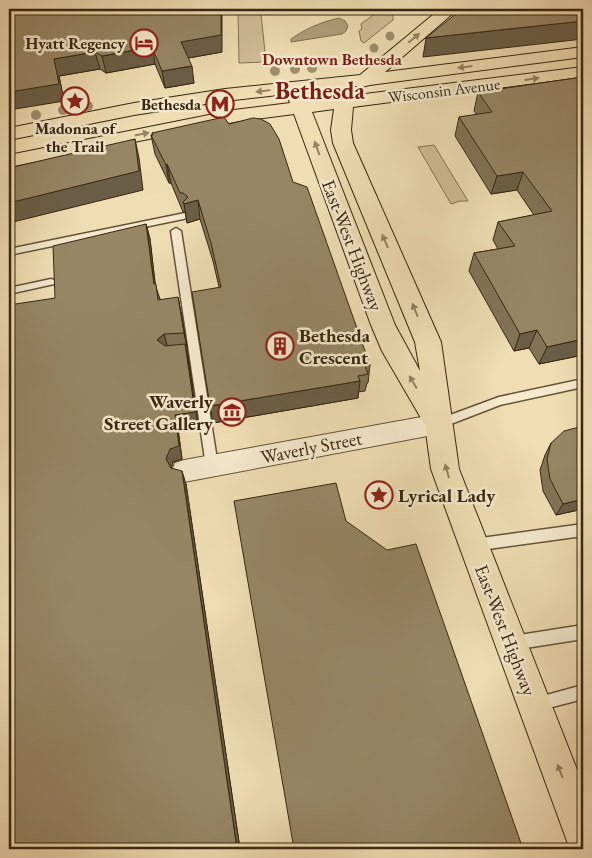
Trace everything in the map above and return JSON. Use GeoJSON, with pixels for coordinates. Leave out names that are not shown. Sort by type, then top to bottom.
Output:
{"type":"FeatureCollection","features":[{"type":"Feature","properties":{"kind":"main road"},"geometry":{"type":"LineString","coordinates":[[344,102],[363,80],[450,9]]}},
{"type":"Feature","properties":{"kind":"main road","name":"Wisconsin Avenue"},"geometry":{"type":"LineString","coordinates":[[9,161],[234,116],[363,80],[583,52]]}},
{"type":"Feature","properties":{"kind":"main road","name":"Wisconsin Avenue"},"geometry":{"type":"LineString","coordinates":[[9,134],[134,109],[297,97],[344,102],[583,72]]}},
{"type":"Feature","properties":{"kind":"main road","name":"East-West Highway"},"geometry":{"type":"LineString","coordinates":[[297,97],[391,342],[438,424]]}},
{"type":"Feature","properties":{"kind":"main road","name":"East-West Highway"},"geometry":{"type":"LineString","coordinates":[[344,102],[341,130],[343,143],[428,342],[445,468],[583,833]]}},
{"type":"Feature","properties":{"kind":"street","name":"Waverly Street"},"geometry":{"type":"LineString","coordinates":[[184,471],[438,424]]}},
{"type":"Feature","properties":{"kind":"lane"},"geometry":{"type":"LineString","coordinates":[[9,252],[184,216]]}},
{"type":"Feature","properties":{"kind":"lane"},"geometry":{"type":"LineString","coordinates":[[176,231],[190,352],[212,466]]}},
{"type":"Feature","properties":{"kind":"lane"},"geometry":{"type":"LineString","coordinates":[[9,291],[52,282]]}},
{"type":"Feature","properties":{"kind":"lane"},"geometry":{"type":"LineString","coordinates":[[438,424],[499,401],[583,383]]}},
{"type":"Feature","properties":{"kind":"lane"},"geometry":{"type":"LineString","coordinates":[[474,545],[583,530]]}},
{"type":"Feature","properties":{"kind":"lane"},"geometry":{"type":"LineString","coordinates":[[511,643],[583,632]]}},
{"type":"Feature","properties":{"kind":"lane"},"geometry":{"type":"LineString","coordinates":[[535,705],[583,692]]}},
{"type":"Feature","properties":{"kind":"shaded area"},"geometry":{"type":"Polygon","coordinates":[[[380,10],[393,13],[393,20],[364,43],[361,41],[359,31],[362,29],[361,24],[380,10]]]}},
{"type":"Feature","properties":{"kind":"shaded area"},"geometry":{"type":"Polygon","coordinates":[[[238,12],[261,14],[266,62],[239,63],[238,12]]]}},
{"type":"Feature","properties":{"kind":"shaded area"},"geometry":{"type":"Polygon","coordinates":[[[339,18],[345,21],[348,26],[342,34],[291,42],[291,39],[308,29],[339,18]]]}},
{"type":"Feature","properties":{"kind":"shaded area"},"geometry":{"type":"Polygon","coordinates":[[[434,145],[468,201],[451,204],[418,147],[434,145]]]}},
{"type":"Feature","properties":{"kind":"building"},"geometry":{"type":"Polygon","coordinates":[[[9,9],[221,9],[221,35],[181,42],[192,66],[162,71],[152,47],[102,56],[95,52],[54,59],[59,84],[9,92],[9,9]]]}},
{"type":"Feature","properties":{"kind":"building"},"geometry":{"type":"Polygon","coordinates":[[[462,9],[583,9],[583,21],[426,38],[462,9]]]}},
{"type":"Feature","properties":{"kind":"building"},"geometry":{"type":"Polygon","coordinates":[[[583,77],[583,339],[547,347],[537,330],[520,334],[474,253],[515,246],[498,222],[552,211],[523,172],[497,176],[459,117],[492,112],[478,92],[583,77]]]}},
{"type":"Feature","properties":{"kind":"building"},"geometry":{"type":"Polygon","coordinates":[[[224,117],[229,124],[253,118],[261,119],[270,124],[279,139],[293,182],[307,187],[370,365],[365,366],[368,374],[358,376],[360,381],[210,406],[192,292],[221,287],[211,243],[198,200],[184,204],[183,202],[188,197],[180,193],[151,135],[153,135],[152,133],[224,117]]]}},
{"type":"Feature","properties":{"kind":"building"},"geometry":{"type":"Polygon","coordinates":[[[135,139],[139,171],[9,203],[9,168],[135,139]]]}},
{"type":"Feature","properties":{"kind":"building"},"geometry":{"type":"Polygon","coordinates":[[[146,224],[158,300],[178,297],[184,333],[164,334],[157,340],[165,346],[185,344],[195,412],[175,415],[179,446],[170,449],[166,459],[171,468],[182,471],[237,849],[9,849],[9,305],[55,298],[53,246],[146,224]]]}},
{"type":"Feature","properties":{"kind":"building"},"geometry":{"type":"Polygon","coordinates":[[[583,426],[583,499],[563,504],[550,479],[547,459],[551,443],[564,431],[583,426]]]}},
{"type":"Feature","properties":{"kind":"building"},"geometry":{"type":"Polygon","coordinates":[[[336,483],[346,521],[387,550],[416,544],[523,849],[294,849],[234,501],[336,483]]]}},
{"type":"Feature","properties":{"kind":"place","name":"Hyatt Regency"},"geometry":{"type":"Point","coordinates":[144,43]}},
{"type":"Feature","properties":{"kind":"place","name":"Madonna of the Trail"},"geometry":{"type":"Point","coordinates":[75,101]}},
{"type":"Feature","properties":{"kind":"place","name":"Bethesda"},"geometry":{"type":"Point","coordinates":[220,104]}},
{"type":"Feature","properties":{"kind":"place","name":"Bethesda Crescent"},"geometry":{"type":"Point","coordinates":[280,346]}},
{"type":"Feature","properties":{"kind":"place","name":"Waverly Street Gallery"},"geometry":{"type":"Point","coordinates":[232,412]}},
{"type":"Feature","properties":{"kind":"place","name":"Lyrical Lady"},"geometry":{"type":"Point","coordinates":[379,495]}},
{"type":"Feature","properties":{"kind":"district","name":"Downtown Bethesda"},"geometry":{"type":"Point","coordinates":[332,59]}},
{"type":"Feature","properties":{"kind":"district","name":"Bethesda"},"geometry":{"type":"Point","coordinates":[320,91]}}]}
